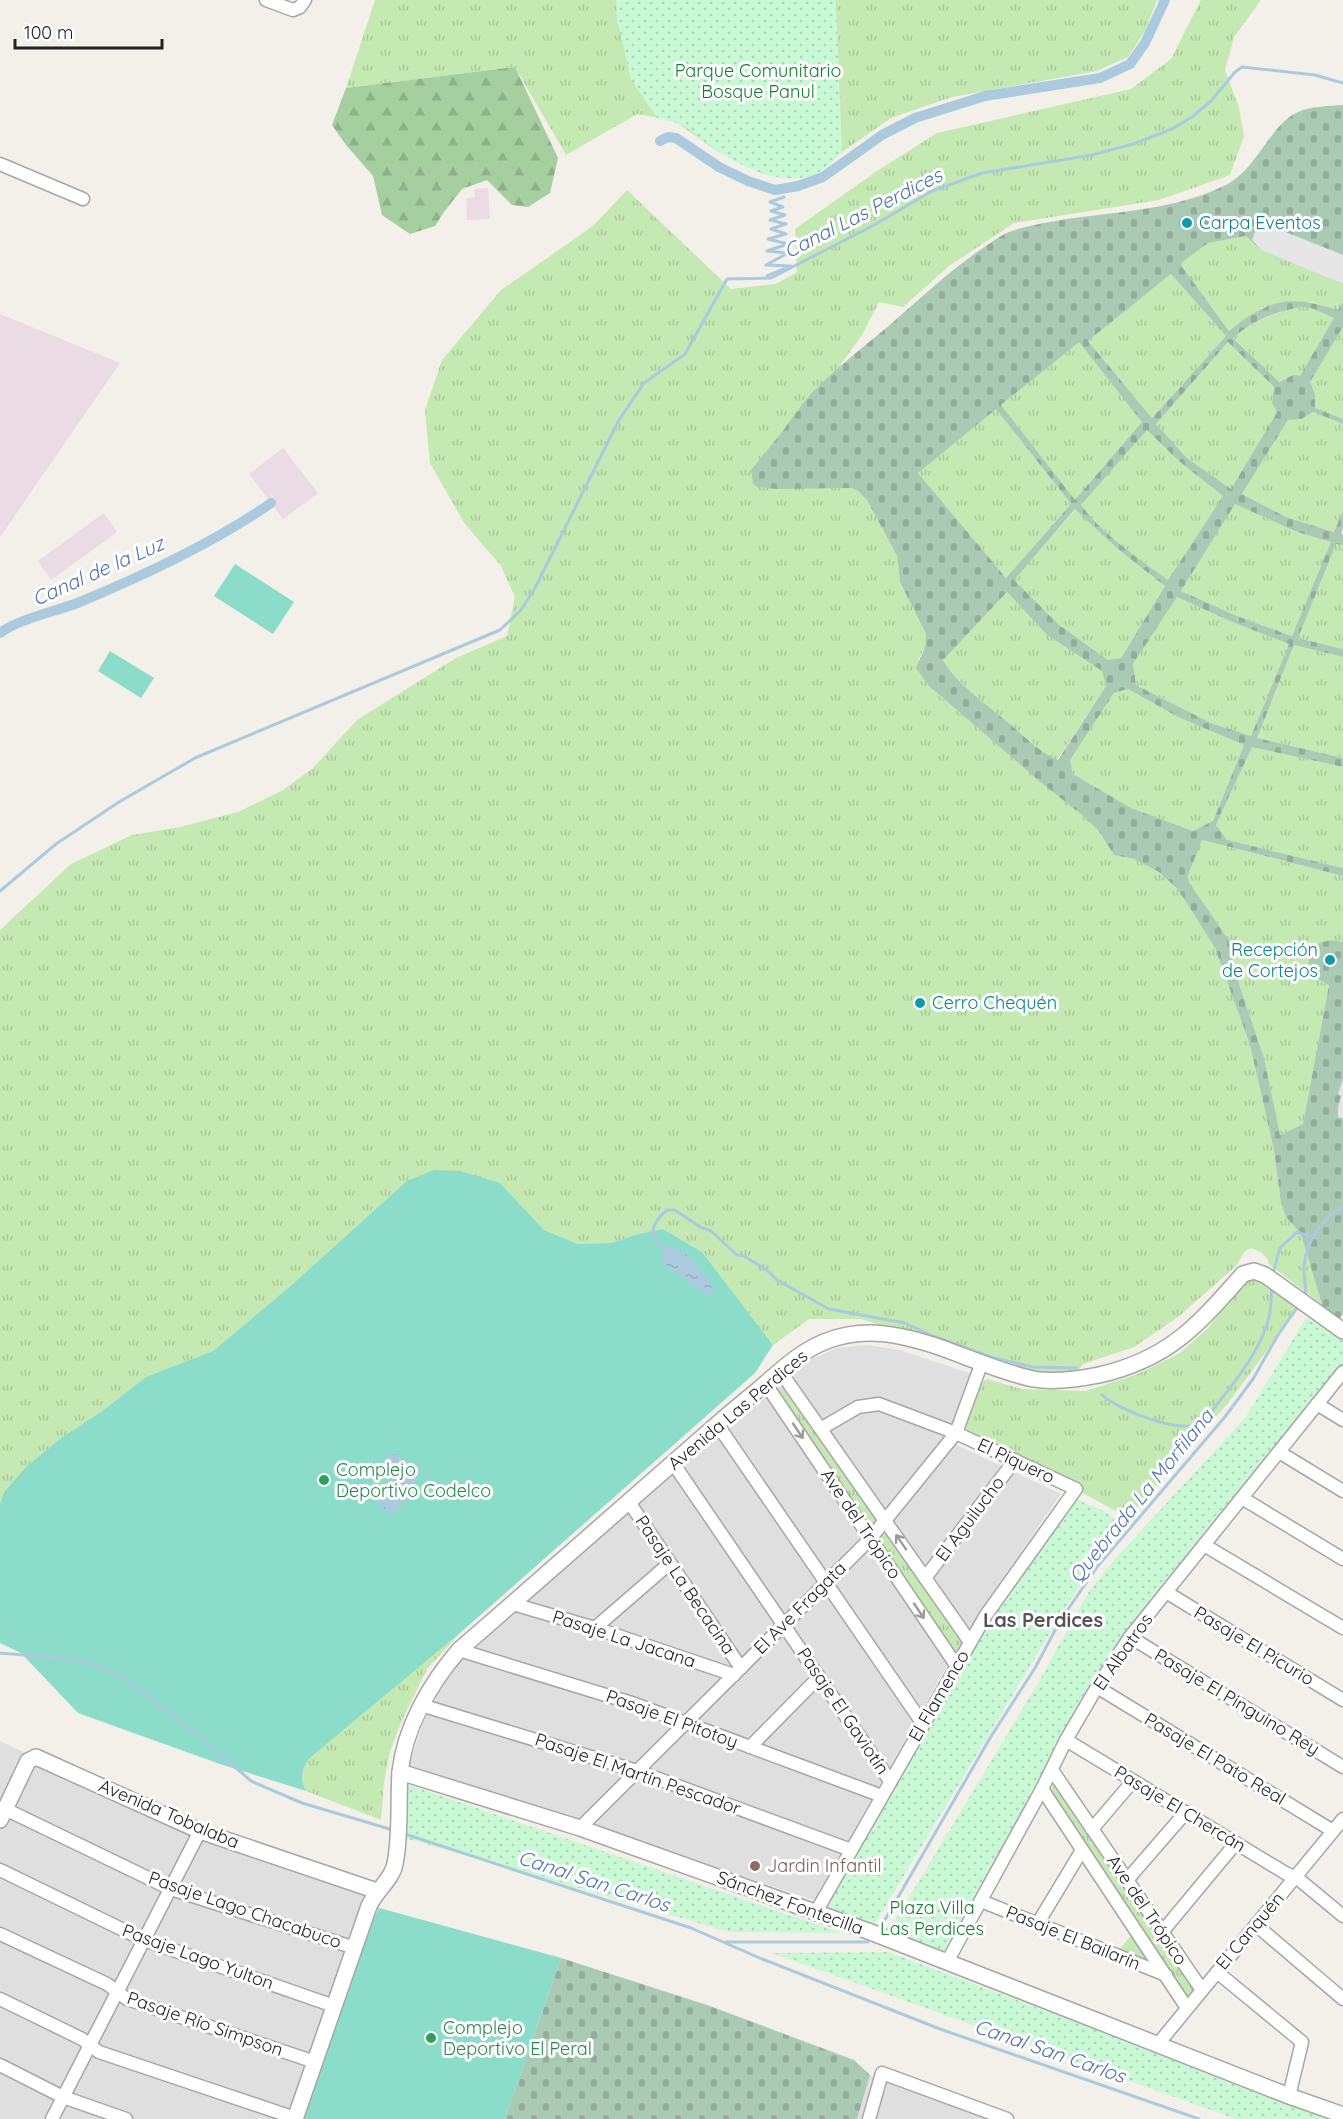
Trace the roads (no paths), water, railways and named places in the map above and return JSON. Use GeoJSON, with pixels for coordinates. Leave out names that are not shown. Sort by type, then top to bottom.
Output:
{"type":"FeatureCollection","features":[{"type":"Feature","properties":{"kind":"street"},"geometry":{"type":"LineString","coordinates":[[266,0],[293,10],[300,8],[305,0]]}},
{"type":"Feature","properties":{"kind":"street"},"geometry":{"type":"LineString","coordinates":[[0,164],[83,199]]}},
{"type":"Feature","properties":{"kind":"street","name":"Avenida Las Perdices"},"geometry":{"type":"LineString","coordinates":[[377,1891],[390,1877],[395,1864],[399,1825],[400,1772],[408,1738],[421,1705],[441,1672],[459,1650],[717,1424],[800,1355],[822,1343],[847,1335],[873,1332],[912,1338],[1015,1375],[1036,1380],[1087,1377],[1116,1371],[1146,1360],[1168,1348],[1205,1318],[1247,1272],[1261,1273],[1343,1331]]}},
{"type":"Feature","properties":{"kind":"street","name":"El Ave Fragata"},"geometry":{"type":"LineString","coordinates":[[580,1828],[886,1521],[956,1433],[982,1362]]}},
{"type":"Feature","properties":{"kind":"street","name":"Ave del Trópico"},"geometry":{"type":"LineString","coordinates":[[780,1371],[970,1642]]}},
{"type":"Feature","properties":{"kind":"street","name":"El Albatros"},"geometry":{"type":"LineString","coordinates":[[947,1962],[1042,1789],[1066,1740],[1130,1637],[1343,1372]]}},
{"type":"Feature","properties":{"kind":"street","name":"Ave del Trópico"},"geometry":{"type":"LineString","coordinates":[[765,1383],[956,1665]]}},
{"type":"Feature","properties":{"kind":"street","name":"El Piquero"},"geometry":{"type":"LineString","coordinates":[[822,1428],[858,1407],[879,1404],[956,1433],[1076,1489]]}},
{"type":"Feature","properties":{"kind":"street"},"geometry":{"type":"LineString","coordinates":[[1317,1404],[1343,1420]]}},
{"type":"Feature","properties":{"kind":"street"},"geometry":{"type":"LineString","coordinates":[[717,1424],[923,1724]]}},
{"type":"Feature","properties":{"kind":"street"},"geometry":{"type":"LineString","coordinates":[[1279,1452],[1343,1491]]}},
{"type":"Feature","properties":{"kind":"street","name":"El Aguilucho"},"geometry":{"type":"LineString","coordinates":[[925,1578],[1015,1460]]}},
{"type":"Feature","properties":{"kind":"street","name":"Pasaje El Gaviotín"},"geometry":{"type":"LineString","coordinates":[[673,1463],[890,1781]]}},
{"type":"Feature","properties":{"kind":"street","name":"El Flamenco"},"geometry":{"type":"LineString","coordinates":[[816,1912],[970,1642],[1002,1592],[1076,1489]]}},
{"type":"Feature","properties":{"kind":"street"},"geometry":{"type":"LineString","coordinates":[[1242,1498],[1343,1559]]}},
{"type":"Feature","properties":{"kind":"street","name":"Pasaje La Becacina"},"geometry":{"type":"LineString","coordinates":[[629,1502],[737,1671]]}},
{"type":"Feature","properties":{"kind":"street"},"geometry":{"type":"LineString","coordinates":[[1204,1545],[1343,1628]]}},
{"type":"Feature","properties":{"kind":"street"},"geometry":{"type":"LineString","coordinates":[[595,1628],[670,1563]]}},
{"type":"Feature","properties":{"kind":"street","name":"Pasaje El Picurio"},"geometry":{"type":"LineString","coordinates":[[1166,1593],[1343,1700]]}},
{"type":"Feature","properties":{"kind":"street","name":"Pasaje La Jacana"},"geometry":{"type":"LineString","coordinates":[[513,1604],[737,1671]]}},
{"type":"Feature","properties":{"kind":"street","name":"Pasaje El Pinguino Rey"},"geometry":{"type":"LineString","coordinates":[[1130,1637],[1343,1767]]}},
{"type":"Feature","properties":{"kind":"street","name":"Pasaje El Pitotoy"},"geometry":{"type":"LineString","coordinates":[[459,1650],[635,1704],[882,1796]]}},
{"type":"Feature","properties":{"kind":"street"},"geometry":{"type":"LineString","coordinates":[[750,1747],[819,1677]]}},
{"type":"Feature","properties":{"kind":"street","name":"Pasaje El Pato Real"},"geometry":{"type":"LineString","coordinates":[[1097,1687],[1333,1832]]}},
{"type":"Feature","properties":{"kind":"street","name":"Pasaje El Martín Pescador"},"geometry":{"type":"LineString","coordinates":[[421,1705],[637,1771],[851,1850]]}},
{"type":"Feature","properties":{"kind":"street","name":"Pasaje El Chercán"},"geometry":{"type":"LineString","coordinates":[[1066,1740],[1287,1874],[1296,1876],[1343,1916]]}},
{"type":"Feature","properties":{"kind":"street","name":"Avenida Tobalaba"},"geometry":{"type":"LineString","coordinates":[[3,1814],[31,1758],[42,1758],[200,1832],[377,1891]]}},
{"type":"Feature","properties":{"kind":"street","name":"Ave del Trópico"},"geometry":{"type":"LineString","coordinates":[[1052,1770],[1202,1990]]}},
{"type":"Feature","properties":{"kind":"street","name":"Sánchez Fontecilla"},"geometry":{"type":"LineString","coordinates":[[400,1772],[580,1828],[816,1912],[1343,2115]]}},
{"type":"Feature","properties":{"kind":"street"},"geometry":{"type":"LineString","coordinates":[[1092,1829],[1133,1781]]}},
{"type":"Feature","properties":{"kind":"street","name":"Ave del Trópico"},"geometry":{"type":"LineString","coordinates":[[1042,1789],[1188,2008]]}},
{"type":"Feature","properties":{"kind":"street"},"geometry":{"type":"LineString","coordinates":[[1127,1880],[1186,1812]]}},
{"type":"Feature","properties":{"kind":"street","name":"Pasaje Lago Chacabuco"},"geometry":{"type":"LineString","coordinates":[[3,1814],[171,1889],[354,1948]]}},
{"type":"Feature","properties":{"kind":"street","name":"El Canquén"},"geometry":{"type":"LineString","coordinates":[[1158,2043],[1343,1819]]}},
{"type":"Feature","properties":{"kind":"street"},"geometry":{"type":"LineString","coordinates":[[52,2119],[200,1832]]}},
{"type":"Feature","properties":{"kind":"street"},"geometry":{"type":"LineString","coordinates":[[1162,1932],[1236,1843]]}},
{"type":"Feature","properties":{"kind":"street"},"geometry":{"type":"LineString","coordinates":[[1038,1923],[1082,1850]]}},
{"type":"Feature","properties":{"kind":"street","name":"Pasaje Lago Yulton"},"geometry":{"type":"LineString","coordinates":[[0,1870],[144,1940],[334,2006]]}},
{"type":"Feature","properties":{"kind":"street"},"geometry":{"type":"LineString","coordinates":[[0,2000],[82,2039],[99,2052],[295,2118],[369,1906],[377,1891]]}},
{"type":"Feature","properties":{"kind":"street","name":"Pasaje El Bailarín"},"geometry":{"type":"LineString","coordinates":[[981,1901],[1166,1975]]}},
{"type":"Feature","properties":{"kind":"street"},"geometry":{"type":"LineString","coordinates":[[1256,1925],[1343,1999]]}},
{"type":"Feature","properties":{"kind":"street","name":"Pasaje Río Simpson"},"geometry":{"type":"LineString","coordinates":[[0,1934],[107,1984],[130,2000],[315,2062]]}},
{"type":"Feature","properties":{"kind":"street"},"geometry":{"type":"LineString","coordinates":[[1217,1972],[1302,2042],[1289,2096]]}},
{"type":"Feature","properties":{"kind":"street"},"geometry":{"type":"LineString","coordinates":[[0,2065],[63,2097],[126,2119]]}},
{"type":"Feature","properties":{"kind":"street"},"geometry":{"type":"LineString","coordinates":[[869,2119],[882,2073],[1007,2119]]}},
{"type":"Feature","properties":{"kind":"water"},"geometry":{"type":"Polygon","coordinates":[[[669,1246],[690,1257],[702,1270],[713,1291],[711,1295],[706,1294],[663,1263],[662,1256],[665,1248],[669,1246]]]}},
{"type":"Feature","properties":{"kind":"water"},"geometry":{"type":"Polygon","coordinates":[[[390,1452],[421,1470],[406,1496],[408,1499],[390,1516],[374,1498],[394,1479],[380,1470],[390,1452]]]}},
{"type":"Feature","properties":{"kind":"waterway"},"geometry":{"type":"LineString","coordinates":[[660,141],[668,137],[676,138],[719,167],[748,181],[775,190],[798,186],[823,177],[882,135],[915,118],[985,96],[1100,78],[1130,64],[1145,43],[1165,0]]}},
{"type":"Feature","properties":{"kind":"waterway","name":"Canal Las Perdices"},"geometry":{"type":"LineString","coordinates":[[0,891],[56,844],[119,802],[195,758],[500,630],[521,610],[535,588],[619,420],[644,383],[685,354],[727,279],[771,278],[874,225],[932,191],[982,173],[1092,155],[1133,144],[1172,129],[1192,117],[1211,101],[1235,72],[1242,67],[1315,75],[1343,83]]}},
{"type":"Feature","properties":{"kind":"waterway","name":"Canal Las Perdices"},"geometry":{"type":"LineString","coordinates":[[767,276],[791,266],[766,265],[788,253],[767,251],[788,244],[768,239],[786,234],[771,229],[786,224],[770,220],[785,215],[771,211],[783,207],[770,202],[784,197]]}},
{"type":"Feature","properties":{"kind":"waterway","name":"Canal de la Luz"},"geometry":{"type":"LineString","coordinates":[[0,633],[17,624],[80,602],[129,581],[203,545],[271,503]]}},
{"type":"Feature","properties":{"kind":"waterway","name":"Quebrada La Morfilana"},"geometry":{"type":"LineString","coordinates":[[1305,1294],[1304,1267],[1311,1240],[1327,1218],[1343,1207]]}},
{"type":"Feature","properties":{"kind":"waterway"},"geometry":{"type":"LineString","coordinates":[[665,1248],[655,1239],[653,1229],[658,1219],[667,1210],[675,1210],[700,1227],[711,1231],[737,1255],[744,1256],[767,1270],[777,1280],[829,1309],[905,1323],[991,1357],[1033,1367],[1076,1368]]}},
{"type":"Feature","properties":{"kind":"waterway"},"geometry":{"type":"LineString","coordinates":[[1273,1273],[1280,1248],[1297,1232],[1311,1237]]}},
{"type":"Feature","properties":{"kind":"waterway"},"geometry":{"type":"LineString","coordinates":[[1102,1395],[1123,1408],[1167,1424],[1195,1426],[1205,1422],[1248,1363],[1261,1339],[1270,1313],[1272,1285]]}},
{"type":"Feature","properties":{"kind":"waterway","name":"Quebrada La Morfilana"},"geometry":{"type":"LineString","coordinates":[[882,1925],[990,1738],[1035,1668],[1060,1621],[1097,1567],[1224,1418],[1253,1379],[1278,1335],[1299,1305]]}},
{"type":"Feature","properties":{"kind":"waterway","name":"Canal San Carlos"},"geometry":{"type":"LineString","coordinates":[[0,1653],[90,1663],[123,1677],[192,1730],[251,1781],[302,1803],[393,1830]]}},
{"type":"Feature","properties":{"kind":"waterway","name":"Canal San Carlos"},"geometry":{"type":"LineString","coordinates":[[402,1833],[691,1928],[762,1959],[940,2029],[1199,2119]]}},
{"type":"Feature","properties":{"kind":"waterway","name":"Quebrada La Morfilana"},"geometry":{"type":"LineString","coordinates":[[726,1942],[868,1942]]}},
{"type":"Feature","properties":{"kind":"place","name":"Carpa Eventos"},"geometry":{"type":"Point","coordinates":[1187,223]}},
{"type":"Feature","properties":{"kind":"place","name":"Recepción de Cortejos"},"geometry":{"type":"Point","coordinates":[1330,960]}},
{"type":"Feature","properties":{"kind":"place","name":"Cerro Chequén"},"geometry":{"type":"Point","coordinates":[920,1003]}},
{"type":"Feature","properties":{"kind":"place","name":"Complejo Deportivo Codelco"},"geometry":{"type":"Point","coordinates":[324,1480]}},
{"type":"Feature","properties":{"kind":"place","name":"Jardin Infantil"},"geometry":{"type":"Point","coordinates":[755,1866]}},
{"type":"Feature","properties":{"kind":"place","name":"Complejo Deportivo El Peral"},"geometry":{"type":"Point","coordinates":[431,2038]}},
{"type":"Feature","properties":{"kind":"district","name":"Las Perdices"},"geometry":{"type":"Point","coordinates":[1043,1620]}},
{"type":"Feature","properties":{"kind":"park label","name":"Parque Comunitario Bosque Panul"},"geometry":{"type":"Point","coordinates":[758,82]}},
{"type":"Feature","properties":{"kind":"park label","name":"Plaza Villa Las Perdices"},"geometry":{"type":"Point","coordinates":[932,1918]}}]}
